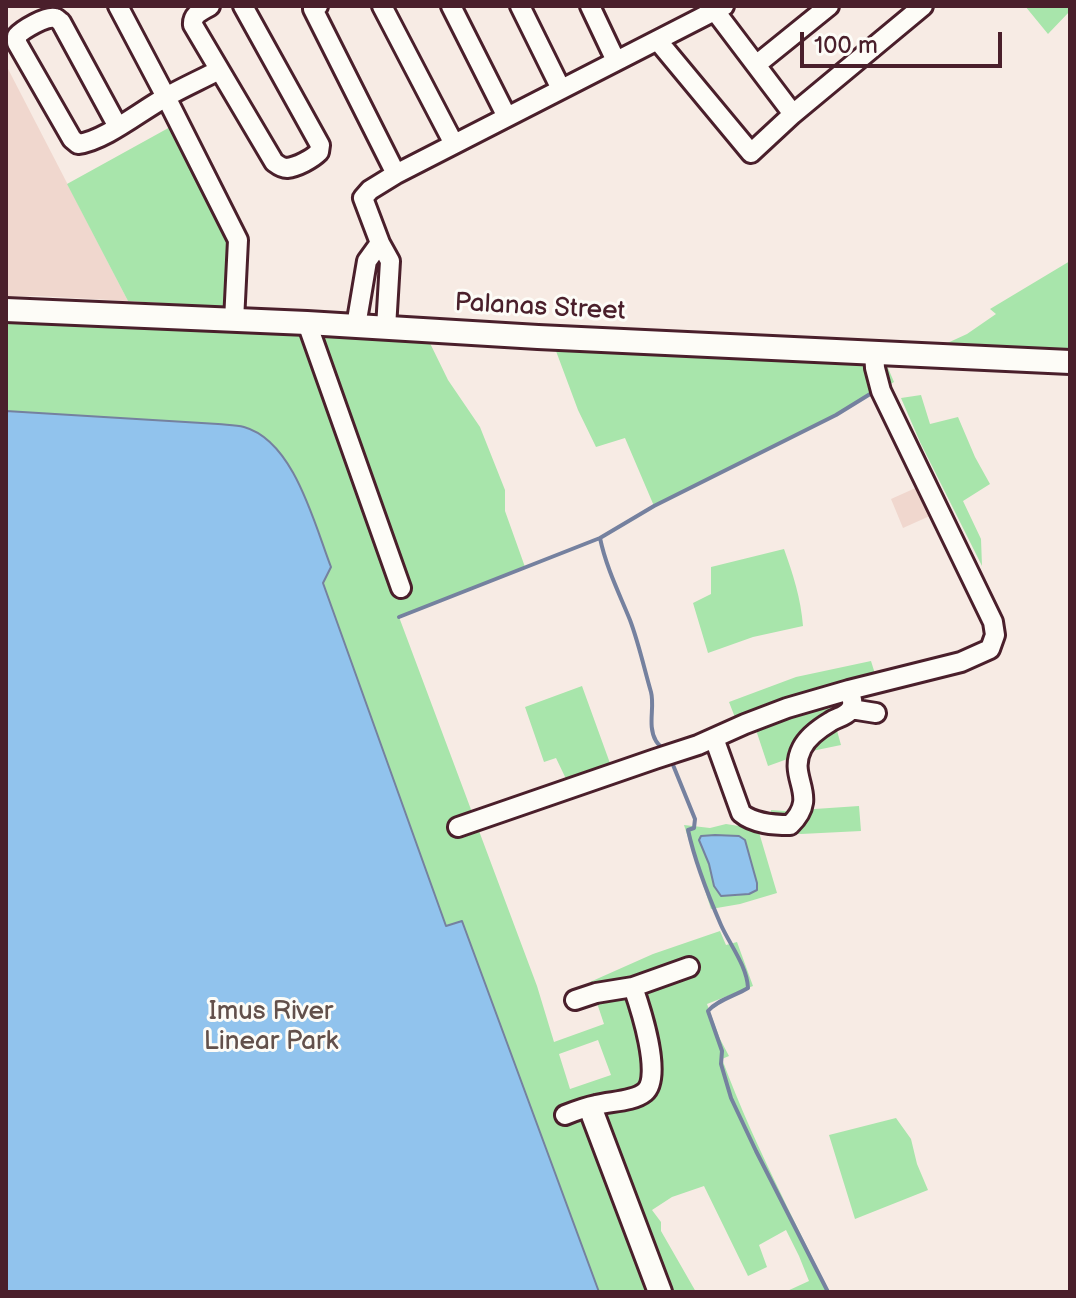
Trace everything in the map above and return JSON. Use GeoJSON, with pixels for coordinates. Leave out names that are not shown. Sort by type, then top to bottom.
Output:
{"type":"FeatureCollection","features":[{"type":"Feature","properties":{"kind":"main road","name":"Palanas Street"},"geometry":{"type":"LineString","coordinates":[[6,310],[1070,362]]}},
{"type":"Feature","properties":{"kind":"main road"},"geometry":{"type":"LineString","coordinates":[[593,1115],[660,1292]]}},
{"type":"Feature","properties":{"kind":"street"},"geometry":{"type":"LineString","coordinates":[[118,6],[238,240],[234,321]]}},
{"type":"Feature","properties":{"kind":"street"},"geometry":{"type":"LineString","coordinates":[[210,6],[196,14],[193,25],[274,162],[287,168],[315,157],[320,145],[243,6]]}},
{"type":"Feature","properties":{"kind":"street"},"geometry":{"type":"LineString","coordinates":[[318,6],[313,9],[396,174]]}},
{"type":"Feature","properties":{"kind":"street"},"geometry":{"type":"LineString","coordinates":[[382,6],[454,144]]}},
{"type":"Feature","properties":{"kind":"street"},"geometry":{"type":"LineString","coordinates":[[451,6],[507,117]]}},
{"type":"Feature","properties":{"kind":"street"},"geometry":{"type":"LineString","coordinates":[[520,6],[561,89]]}},
{"type":"Feature","properties":{"kind":"street"},"geometry":{"type":"LineString","coordinates":[[590,6],[616,61]]}},
{"type":"Feature","properties":{"kind":"street"},"geometry":{"type":"LineString","coordinates":[[756,65],[829,6]]}},
{"type":"Feature","properties":{"kind":"street"},"geometry":{"type":"LineString","coordinates":[[658,41],[751,153],[923,6]]}},
{"type":"Feature","properties":{"kind":"street"},"geometry":{"type":"LineString","coordinates":[[386,328],[390,261],[363,198],[396,174],[720,9],[756,65],[793,114]]}},
{"type":"Feature","properties":{"kind":"street"},"geometry":{"type":"LineString","coordinates":[[118,127],[61,22],[50,17],[21,31],[17,43],[72,139],[78,144],[118,127],[166,97],[219,70]]}},
{"type":"Feature","properties":{"kind":"street"},"geometry":{"type":"LineString","coordinates":[[356,326],[367,261],[380,243]]}},
{"type":"Feature","properties":{"kind":"street"},"geometry":{"type":"LineString","coordinates":[[307,323],[401,588]]}},
{"type":"Feature","properties":{"kind":"street"},"geometry":{"type":"LineString","coordinates":[[458,827],[698,745],[787,708],[961,662],[990,649],[995,635],[993,622],[881,391],[874,352]]}},
{"type":"Feature","properties":{"kind":"street"},"geometry":{"type":"LineString","coordinates":[[714,738],[741,813],[758,821],[790,825],[800,815],[804,805],[797,767],[803,745],[830,721],[851,709],[849,690]]}},
{"type":"Feature","properties":{"kind":"street"},"geometry":{"type":"LineString","coordinates":[[851,709],[876,713]]}},
{"type":"Feature","properties":{"kind":"street"},"geometry":{"type":"LineString","coordinates":[[575,1000],[633,987],[689,967]]}},
{"type":"Feature","properties":{"kind":"street"},"geometry":{"type":"LineString","coordinates":[[565,1115],[629,1098],[645,1092],[650,1084],[652,1060],[633,987]]}},
{"type":"Feature","properties":{"kind":"shaded area"},"geometry":{"type":"Polygon","coordinates":[[[6,65],[128,301],[6,297],[6,65]]]}},
{"type":"Feature","properties":{"kind":"shaded area"},"geometry":{"type":"Polygon","coordinates":[[[920,486],[932,515],[903,528],[891,499],[920,486]]]}},
{"type":"Feature","properties":{"kind":"green space"},"geometry":{"type":"Polygon","coordinates":[[[1025,6],[1070,6],[1070,11],[1048,34],[1025,6]]]}},
{"type":"Feature","properties":{"kind":"green space"},"geometry":{"type":"Polygon","coordinates":[[[172,126],[226,230],[230,247],[227,307],[128,301],[67,184],[172,126]]]}},
{"type":"Feature","properties":{"kind":"green space"},"geometry":{"type":"Polygon","coordinates":[[[1070,261],[1070,349],[943,345],[967,334],[996,314],[990,309],[1070,261]]]}},
{"type":"Feature","properties":{"kind":"green space","name":"Imus River Linear Park"},"geometry":{"type":"Polygon","coordinates":[[[6,318],[426,335],[448,380],[480,427],[505,490],[505,511],[525,567],[399,617],[537,986],[554,1042],[604,1024],[590,982],[653,954],[720,931],[726,945],[737,942],[753,986],[707,1004],[729,1056],[722,1059],[743,1111],[828,1292],[785,1292],[809,1281],[786,1230],[759,1245],[767,1267],[748,1276],[704,1186],[672,1197],[652,1210],[696,1292],[6,1292],[6,318]],[[598,1040],[559,1054],[570,1089],[611,1075],[598,1040]]]}},
{"type":"Feature","properties":{"kind":"green space"},"geometry":{"type":"Polygon","coordinates":[[[553,343],[719,356],[885,361],[894,382],[836,415],[654,506],[625,438],[596,447],[578,410],[553,343]]]}},
{"type":"Feature","properties":{"kind":"green space"},"geometry":{"type":"Polygon","coordinates":[[[921,395],[930,424],[958,417],[990,484],[963,501],[981,539],[982,566],[901,398],[921,395]]]}},
{"type":"Feature","properties":{"kind":"green space"},"geometry":{"type":"Polygon","coordinates":[[[784,549],[796,587],[803,626],[753,637],[708,653],[693,603],[711,594],[711,567],[784,549]]]}},
{"type":"Feature","properties":{"kind":"green space"},"geometry":{"type":"Polygon","coordinates":[[[871,661],[876,677],[826,691],[841,745],[807,752],[768,766],[751,715],[736,720],[729,702],[796,677],[871,661]]]}},
{"type":"Feature","properties":{"kind":"green space"},"geometry":{"type":"Polygon","coordinates":[[[582,686],[611,766],[567,781],[556,758],[544,762],[525,707],[582,686]]]}},
{"type":"Feature","properties":{"kind":"green space"},"geometry":{"type":"Polygon","coordinates":[[[859,806],[861,831],[801,834],[773,831],[771,810],[859,806]]]}},
{"type":"Feature","properties":{"kind":"green space"},"geometry":{"type":"Polygon","coordinates":[[[726,824],[758,829],[777,893],[711,909],[684,825],[710,828],[726,824]],[[744,840],[709,864],[714,886],[730,896],[749,894],[757,883],[744,840]]]}},
{"type":"Feature","properties":{"kind":"green space"},"geometry":{"type":"Polygon","coordinates":[[[896,1118],[911,1139],[928,1190],[855,1219],[829,1135],[896,1118]]]}},
{"type":"Feature","properties":{"kind":"water","name":"Imus River Linear Park"},"geometry":{"type":"Polygon","coordinates":[[[6,411],[241,426],[261,435],[289,466],[309,507],[331,567],[323,583],[446,926],[462,921],[599,1292],[6,1292],[6,411]]]}},
{"type":"Feature","properties":{"kind":"water"},"geometry":{"type":"Polygon","coordinates":[[[701,836],[739,836],[745,840],[757,890],[749,894],[721,896],[714,886],[699,840],[701,836]]]}},
{"type":"Feature","properties":{"kind":"waterway"},"geometry":{"type":"LineString","coordinates":[[399,617],[600,538],[654,506],[836,415],[875,391]]}},
{"type":"Feature","properties":{"kind":"waterway"},"geometry":{"type":"LineString","coordinates":[[600,538],[609,570],[633,629],[651,692],[653,735],[665,750]]}},
{"type":"Feature","properties":{"kind":"waterway"},"geometry":{"type":"LineString","coordinates":[[671,760],[695,819],[694,828],[688,830],[698,866],[747,980],[748,988],[708,1011],[722,1051],[721,1064],[731,1098],[828,1292]]}}]}
